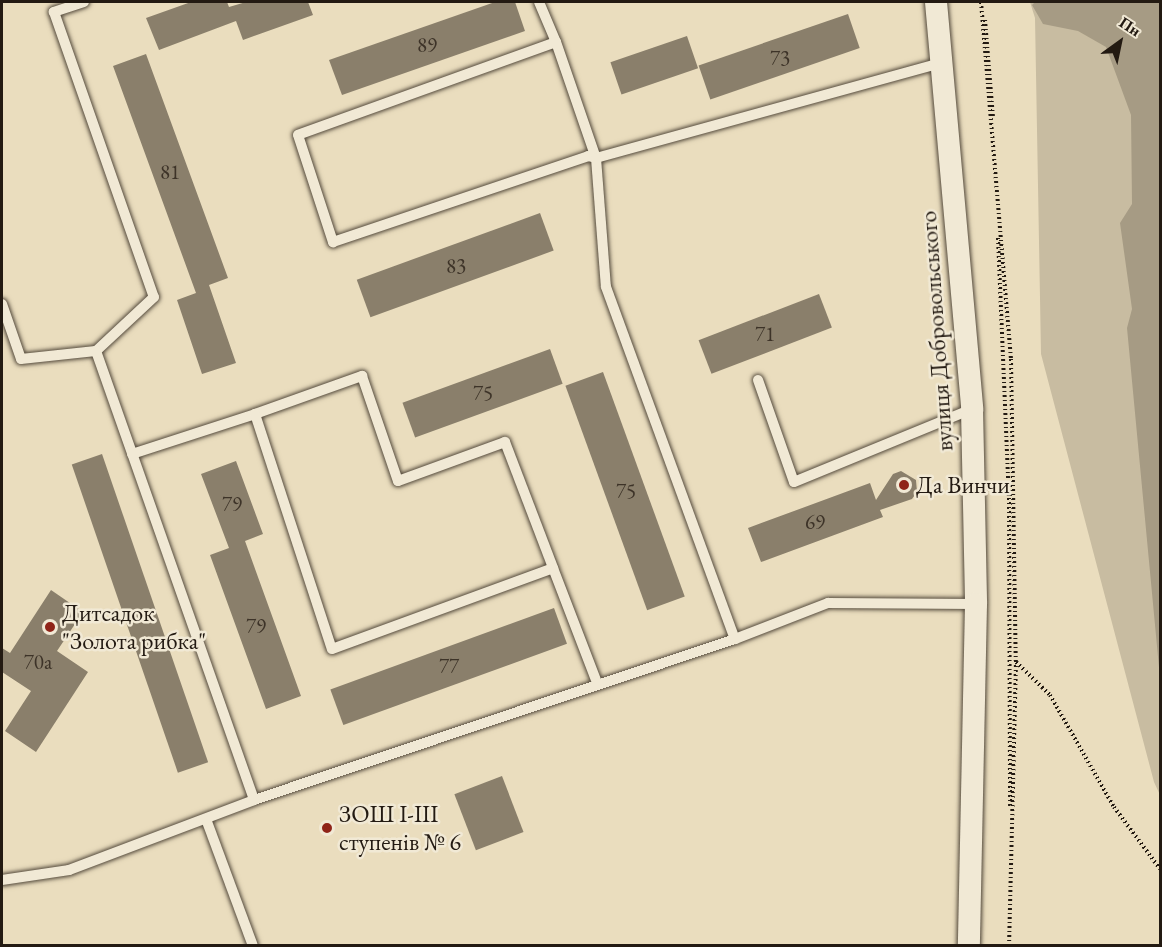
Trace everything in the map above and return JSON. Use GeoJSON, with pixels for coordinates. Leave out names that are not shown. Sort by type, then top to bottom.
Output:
{"type":"FeatureCollection","features":[{"type":"Feature","properties":{"kind":"street","name":"вулиця Добровольського"},"geometry":{"type":"LineString","coordinates":[[936,2],[972,409],[976,604],[969,945]]}},
{"type":"Feature","properties":{"kind":"lane"},"geometry":{"type":"LineString","coordinates":[[2,304],[21,359],[96,351],[154,297],[54,12],[84,2]]}},
{"type":"Feature","properties":{"kind":"lane"},"geometry":{"type":"LineString","coordinates":[[539,2],[556,42],[596,158],[606,287],[735,639]]}},
{"type":"Feature","properties":{"kind":"lane"},"geometry":{"type":"LineString","coordinates":[[556,42],[298,135],[333,242],[588,156],[596,158],[942,63]]}},
{"type":"Feature","properties":{"kind":"lane"},"geometry":{"type":"LineString","coordinates":[[96,351],[254,800]]}},
{"type":"Feature","properties":{"kind":"lane"},"geometry":{"type":"LineString","coordinates":[[132,454],[362,376],[398,481],[505,442],[598,685]]}},
{"type":"Feature","properties":{"kind":"lane"},"geometry":{"type":"LineString","coordinates":[[758,380],[794,482],[972,409]]}},
{"type":"Feature","properties":{"kind":"lane"},"geometry":{"type":"LineString","coordinates":[[255,414],[332,649],[553,568]]}},
{"type":"Feature","properties":{"kind":"lane"},"geometry":{"type":"LineString","coordinates":[[2,880],[69,870],[254,800],[735,639],[828,603],[976,604]]}},
{"type":"Feature","properties":{"kind":"lane"},"geometry":{"type":"LineString","coordinates":[[206,819],[253,945]]}},
{"type":"Feature","properties":{"kind":"path"},"geometry":{"type":"LineString","coordinates":[[982,2],[1011,359],[1016,661],[1010,945]]}},
{"type":"Feature","properties":{"kind":"path"},"geometry":{"type":"LineString","coordinates":[[996,177],[1009,498],[1011,899]]}},
{"type":"Feature","properties":{"kind":"path"},"geometry":{"type":"LineString","coordinates":[[1016,661],[1050,695],[1114,807],[1161,869]]}},
{"type":"Feature","properties":{"kind":"shaded area"},"geometry":{"type":"Polygon","coordinates":[[[1030,2],[1160,2],[1160,795],[1154,782],[1041,354],[1035,18],[1030,2]]]}},
{"type":"Feature","properties":{"kind":"shaded area"},"geometry":{"type":"Polygon","coordinates":[[[1035,2],[1160,2],[1160,678],[1127,328],[1132,309],[1120,223],[1132,204],[1131,115],[1106,47],[1078,31],[1043,24],[1032,5],[1035,2]]]}},
{"type":"Feature","properties":{"kind":"building"},"geometry":{"type":"Polygon","coordinates":[[[191,2],[227,2],[229,7],[246,2],[308,2],[313,15],[243,40],[236,21],[159,50],[146,18],[191,2]]]}},
{"type":"Feature","properties":{"kind":"building"},"geometry":{"type":"Polygon","coordinates":[[[495,2],[515,2],[525,31],[342,95],[329,60],[495,2]]]}},
{"type":"Feature","properties":{"kind":"building"},"geometry":{"type":"Polygon","coordinates":[[[848,14],[860,48],[710,99],[699,65],[848,14]]]}},
{"type":"Feature","properties":{"kind":"building"},"geometry":{"type":"Polygon","coordinates":[[[687,36],[698,68],[621,95],[610,62],[687,36]]]}},
{"type":"Feature","properties":{"kind":"building"},"geometry":{"type":"Polygon","coordinates":[[[146,54],[228,278],[209,285],[236,363],[202,374],[177,300],[196,293],[113,66],[146,54]]]}},
{"type":"Feature","properties":{"kind":"building"},"geometry":{"type":"Polygon","coordinates":[[[540,213],[554,251],[370,317],[357,280],[540,213]]]}},
{"type":"Feature","properties":{"kind":"building"},"geometry":{"type":"Polygon","coordinates":[[[819,294],[832,328],[711,374],[699,340],[819,294]]]}},
{"type":"Feature","properties":{"kind":"building"},"geometry":{"type":"Polygon","coordinates":[[[550,349],[563,384],[415,437],[402,403],[550,349]]]}},
{"type":"Feature","properties":{"kind":"building"},"geometry":{"type":"Polygon","coordinates":[[[603,372],[685,597],[647,610],[565,386],[603,372]]]}},
{"type":"Feature","properties":{"kind":"building"},"geometry":{"type":"Polygon","coordinates":[[[102,454],[208,762],[178,773],[72,464],[102,454]]]}},
{"type":"Feature","properties":{"kind":"building"},"geometry":{"type":"Polygon","coordinates":[[[236,461],[263,534],[245,541],[301,696],[266,709],[210,555],[229,548],[201,474],[236,461]]]}},
{"type":"Feature","properties":{"kind":"building"},"geometry":{"type":"Polygon","coordinates":[[[901,471],[916,480],[917,492],[912,499],[880,510],[883,517],[761,562],[748,528],[870,483],[876,500],[893,474],[901,471]]]}},
{"type":"Feature","properties":{"kind":"building"},"geometry":{"type":"Polygon","coordinates":[[[51,590],[83,612],[57,651],[88,672],[36,752],[5,731],[31,691],[2,672],[2,648],[10,653],[51,590]]]}},
{"type":"Feature","properties":{"kind":"building"},"geometry":{"type":"Polygon","coordinates":[[[554,608],[567,644],[343,725],[330,689],[554,608]]]}},
{"type":"Feature","properties":{"kind":"building"},"geometry":{"type":"Polygon","coordinates":[[[502,776],[524,832],[476,850],[454,794],[502,776]]]}},
{"type":"Feature","properties":{"kind":"place","name":"Да Винчи"},"geometry":{"type":"Point","coordinates":[904,485]}},
{"type":"Feature","properties":{"kind":"place","name":"Дитсадок \"Золота рибка\""},"geometry":{"type":"Point","coordinates":[50,627]}},
{"type":"Feature","properties":{"kind":"place","name":"ЗОШ І-ІІІ ступенів № 6"},"geometry":{"type":"Point","coordinates":[327,828]}}]}
